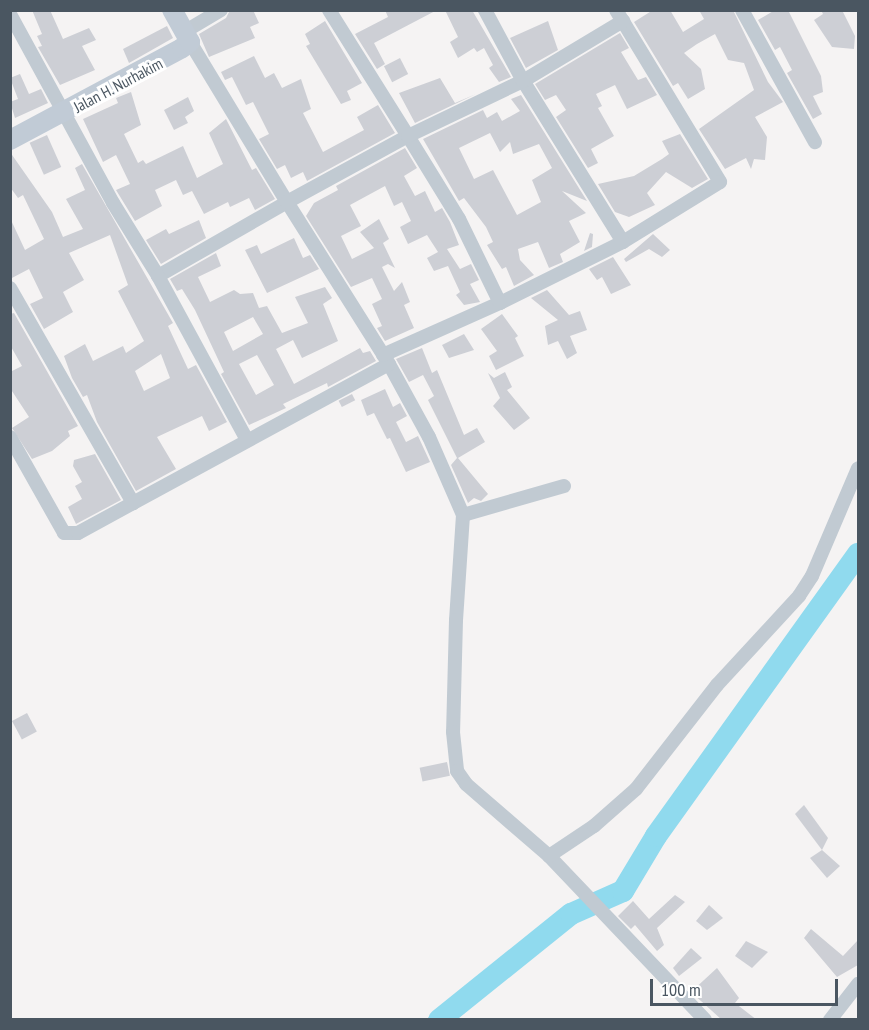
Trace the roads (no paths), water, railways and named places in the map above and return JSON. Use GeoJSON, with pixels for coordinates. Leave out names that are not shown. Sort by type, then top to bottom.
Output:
{"type":"FeatureCollection","features":[{"type":"Feature","properties":{"kind":"main road"},"geometry":{"type":"LineString","coordinates":[[172,10],[187,37]]}},
{"type":"Feature","properties":{"kind":"main road","name":"Jalan H. Nurhakim"},"geometry":{"type":"LineString","coordinates":[[10,140],[170,57],[187,37]]}},
{"type":"Feature","properties":{"kind":"street"},"geometry":{"type":"LineString","coordinates":[[221,10],[187,37],[386,359],[429,437],[463,515],[455,631],[453,732],[457,771],[466,784],[549,856],[705,1020]]}},
{"type":"Feature","properties":{"kind":"street"},"geometry":{"type":"LineString","coordinates":[[329,10],[459,219],[500,303]]}},
{"type":"Feature","properties":{"kind":"street"},"geometry":{"type":"LineString","coordinates":[[485,10],[523,81],[622,242]]}},
{"type":"Feature","properties":{"kind":"street"},"geometry":{"type":"LineString","coordinates":[[742,10],[815,142]]}},
{"type":"Feature","properties":{"kind":"street"},"geometry":{"type":"LineString","coordinates":[[10,14],[63,114],[158,276],[247,440]]}},
{"type":"Feature","properties":{"kind":"street"},"geometry":{"type":"LineString","coordinates":[[10,437],[64,533],[78,533],[247,440],[386,359],[622,242],[720,182],[619,16],[523,81],[408,136],[158,276]]}},
{"type":"Feature","properties":{"kind":"street"},"geometry":{"type":"LineString","coordinates":[[10,288],[133,503]]}},
{"type":"Feature","properties":{"kind":"street"},"geometry":{"type":"LineString","coordinates":[[549,856],[594,826],[636,789],[717,685],[799,596],[812,576],[858,468]]}},
{"type":"Feature","properties":{"kind":"street"},"geometry":{"type":"LineString","coordinates":[[463,515],[564,486]]}},
{"type":"Feature","properties":{"kind":"street"},"geometry":{"type":"LineString","coordinates":[[830,1020],[858,986]]}},
{"type":"Feature","properties":{"kind":"waterway"},"geometry":{"type":"LineString","coordinates":[[439,1020],[571,914],[623,891],[656,836],[858,554]]}}]}
